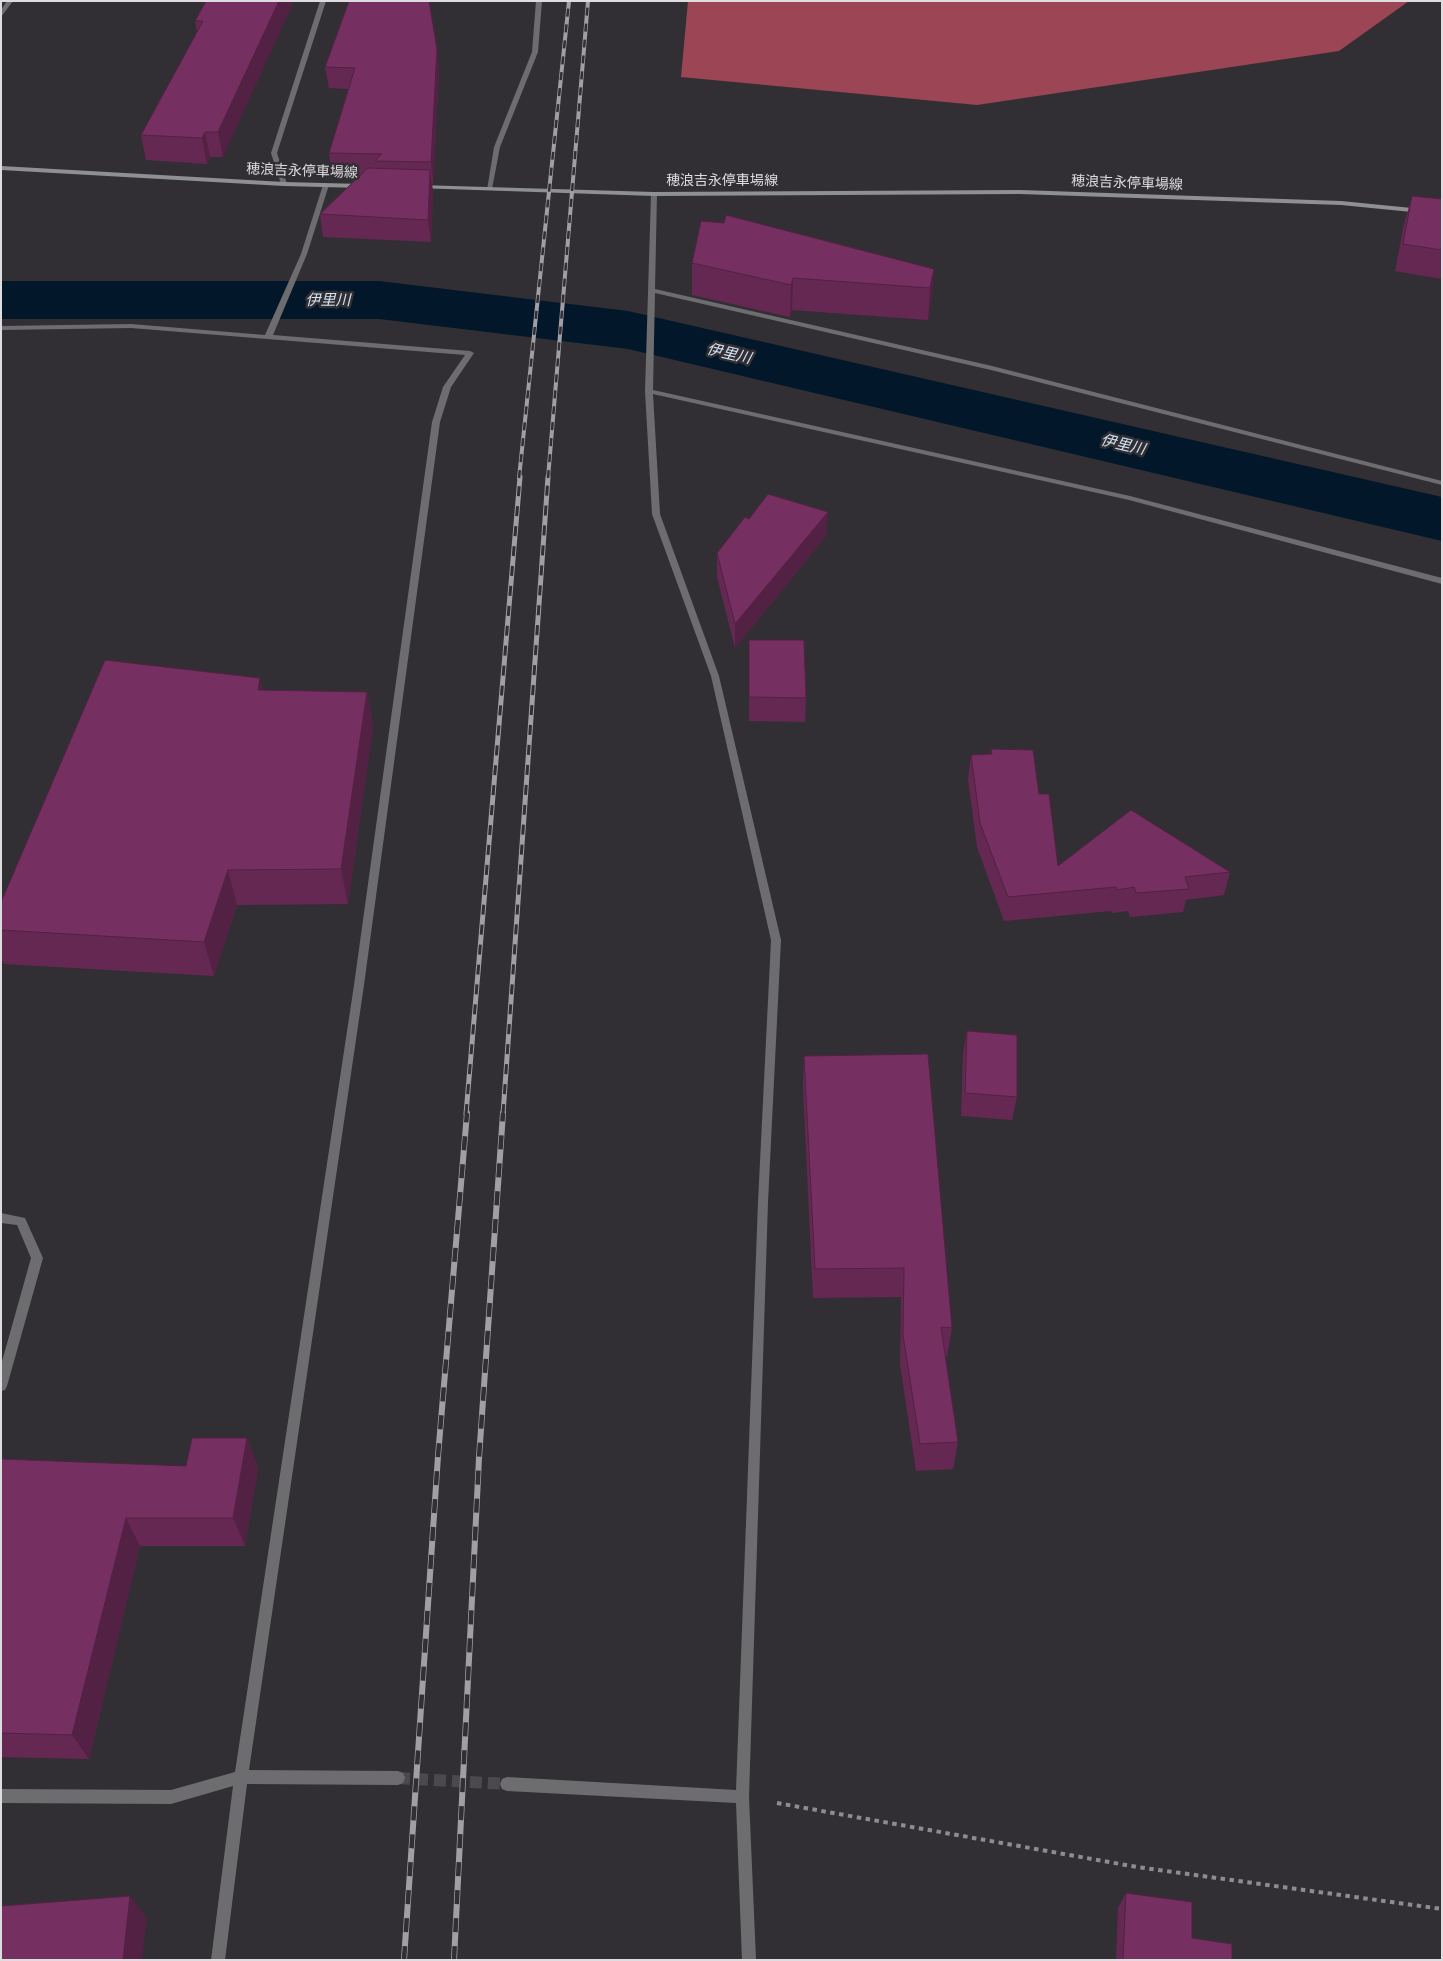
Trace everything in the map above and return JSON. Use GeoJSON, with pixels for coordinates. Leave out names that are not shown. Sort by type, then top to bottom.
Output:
{"type":"FeatureCollection","features":[{"type":"Feature","properties":{"kind":"main road","name":"穂浪吉永停車場線"},"geometry":{"type":"LineString","coordinates":[[1,168],[284,184],[374,186]]}},
{"type":"Feature","properties":{"kind":"main road","name":"穂浪吉永停車場線"},"geometry":{"type":"LineString","coordinates":[[413,187],[654,194],[1020,192],[1332,202],[1442,213]]}},
{"type":"Feature","properties":{"kind":"street"},"geometry":{"type":"LineString","coordinates":[[1,15],[10,1]]}},
{"type":"Feature","properties":{"kind":"street"},"geometry":{"type":"LineString","coordinates":[[284,184],[274,153],[323,1]]}},
{"type":"Feature","properties":{"kind":"street"},"geometry":{"type":"LineString","coordinates":[[490,189],[497,147],[535,52],[539,1]]}},
{"type":"Feature","properties":{"kind":"street"},"geometry":{"type":"LineString","coordinates":[[269,336],[304,254],[326,185]]}},
{"type":"Feature","properties":{"kind":"street"},"geometry":{"type":"LineString","coordinates":[[654,194],[649,391],[656,514],[715,676],[776,940],[763,1202],[742,1797],[749,1960]]}},
{"type":"Feature","properties":{"kind":"street"},"geometry":{"type":"LineString","coordinates":[[651,290],[992,368],[1442,483]]}},
{"type":"Feature","properties":{"kind":"street"},"geometry":{"type":"LineString","coordinates":[[1,328],[130,326],[470,353],[447,387],[436,422],[357,995],[241,1777],[218,1960]]}},
{"type":"Feature","properties":{"kind":"street"},"geometry":{"type":"LineString","coordinates":[[649,391],[1130,498],[1442,581]]}},
{"type":"Feature","properties":{"kind":"street"},"geometry":{"type":"LineString","coordinates":[[1,1218],[21,1221],[37,1258],[1,1386]]}},
{"type":"Feature","properties":{"kind":"street"},"geometry":{"type":"LineString","coordinates":[[1,1796],[171,1797],[241,1777],[398,1778]]}},
{"type":"Feature","properties":{"kind":"street"},"geometry":{"type":"LineString","coordinates":[[507,1784],[742,1797]]}},
{"type":"Feature","properties":{"kind":"path"},"geometry":{"type":"LineString","coordinates":[[742,1797],[1137,1867],[1442,1909]]}},
{"type":"Feature","properties":{"kind":"shaded area"},"geometry":{"type":"Polygon","coordinates":[[[688,1],[1409,1],[1339,51],[977,105],[681,77],[688,1]]]}},
{"type":"Feature","properties":{"kind":"building"},"geometry":{"type":"Polygon","coordinates":[[[206,1],[279,1],[218,132],[205,132],[202,138],[141,135],[203,21],[195,21],[206,1]]]}},
{"type":"Feature","properties":{"kind":"building"},"geometry":{"type":"Polygon","coordinates":[[[349,1],[429,1],[437,49],[431,162],[375,161],[382,154],[329,153],[355,68],[325,67],[349,1]]]}},
{"type":"Feature","properties":{"kind":"building"},"geometry":{"type":"Polygon","coordinates":[[[368,168],[430,170],[428,220],[320,214],[368,168]]]}},
{"type":"Feature","properties":{"kind":"building"},"geometry":{"type":"Polygon","coordinates":[[[1412,196],[1442,199],[1442,250],[1403,244],[1412,196]]]}},
{"type":"Feature","properties":{"kind":"building"},"geometry":{"type":"Polygon","coordinates":[[[726,215],[934,269],[930,288],[793,278],[791,285],[692,263],[701,221],[724,223],[726,215]]]}},
{"type":"Feature","properties":{"kind":"building"},"geometry":{"type":"Polygon","coordinates":[[[768,494],[828,512],[735,624],[717,553],[745,517],[749,519],[768,494]]]}},
{"type":"Feature","properties":{"kind":"building"},"geometry":{"type":"Polygon","coordinates":[[[749,640],[804,640],[806,698],[749,697],[749,640]]]}},
{"type":"Feature","properties":{"kind":"building"},"geometry":{"type":"Polygon","coordinates":[[[105,660],[260,678],[258,690],[367,692],[341,869],[228,870],[204,942],[1,930],[1,902],[105,660]]]}},
{"type":"Feature","properties":{"kind":"building"},"geometry":{"type":"Polygon","coordinates":[[[991,749],[1033,750],[1039,794],[1049,794],[1058,866],[1131,810],[1230,872],[1185,877],[1189,889],[1136,893],[1134,887],[1117,890],[1116,887],[1008,897],[980,823],[971,755],[992,754],[991,749]]]}},
{"type":"Feature","properties":{"kind":"building"},"geometry":{"type":"Polygon","coordinates":[[[967,1031],[1017,1035],[1017,1097],[965,1093],[967,1031]]]}},
{"type":"Feature","properties":{"kind":"building"},"geometry":{"type":"Polygon","coordinates":[[[928,1054],[952,1328],[941,1327],[958,1442],[920,1444],[903,1335],[904,1268],[815,1269],[804,1056],[928,1054]]]}},
{"type":"Feature","properties":{"kind":"building"},"geometry":{"type":"Polygon","coordinates":[[[192,1438],[247,1438],[233,1518],[126,1518],[72,1735],[1,1733],[1,1459],[186,1466],[192,1438]]]}},
{"type":"Feature","properties":{"kind":"building"},"geometry":{"type":"Polygon","coordinates":[[[1126,1893],[1192,1902],[1192,1938],[1232,1944],[1232,1960],[1123,1960],[1126,1893]]]}},
{"type":"Feature","properties":{"kind":"building"},"geometry":{"type":"Polygon","coordinates":[[[130,1896],[123,1960],[1,1960],[1,1906],[130,1896]]]}},
{"type":"Feature","properties":{"kind":"waterway","name":"伊里川"},"geometry":{"type":"LineString","coordinates":[[1,300],[379,300],[628,330],[1442,519]]}},
{"type":"Feature","properties":{"kind":"tunnel"},"geometry":{"type":"LineString","coordinates":[[398,1778],[507,1784]]}},
{"type":"Feature","properties":{"kind":"railway"},"geometry":{"type":"LineString","coordinates":[[519,478],[569,1]]}},
{"type":"Feature","properties":{"kind":"railway"},"geometry":{"type":"LineString","coordinates":[[548,478],[588,1]]}},
{"type":"Feature","properties":{"kind":"railway"},"geometry":{"type":"LineString","coordinates":[[466,1114],[520,477]]}},
{"type":"Feature","properties":{"kind":"railway"},"geometry":{"type":"LineString","coordinates":[[503,1114],[548,477]]}},
{"type":"Feature","properties":{"kind":"railway"},"geometry":{"type":"LineString","coordinates":[[404,1960],[438,1456],[467,1113]]}},
{"type":"Feature","properties":{"kind":"railway"},"geometry":{"type":"LineString","coordinates":[[454,1960],[479,1458],[503,1113]]}}]}
